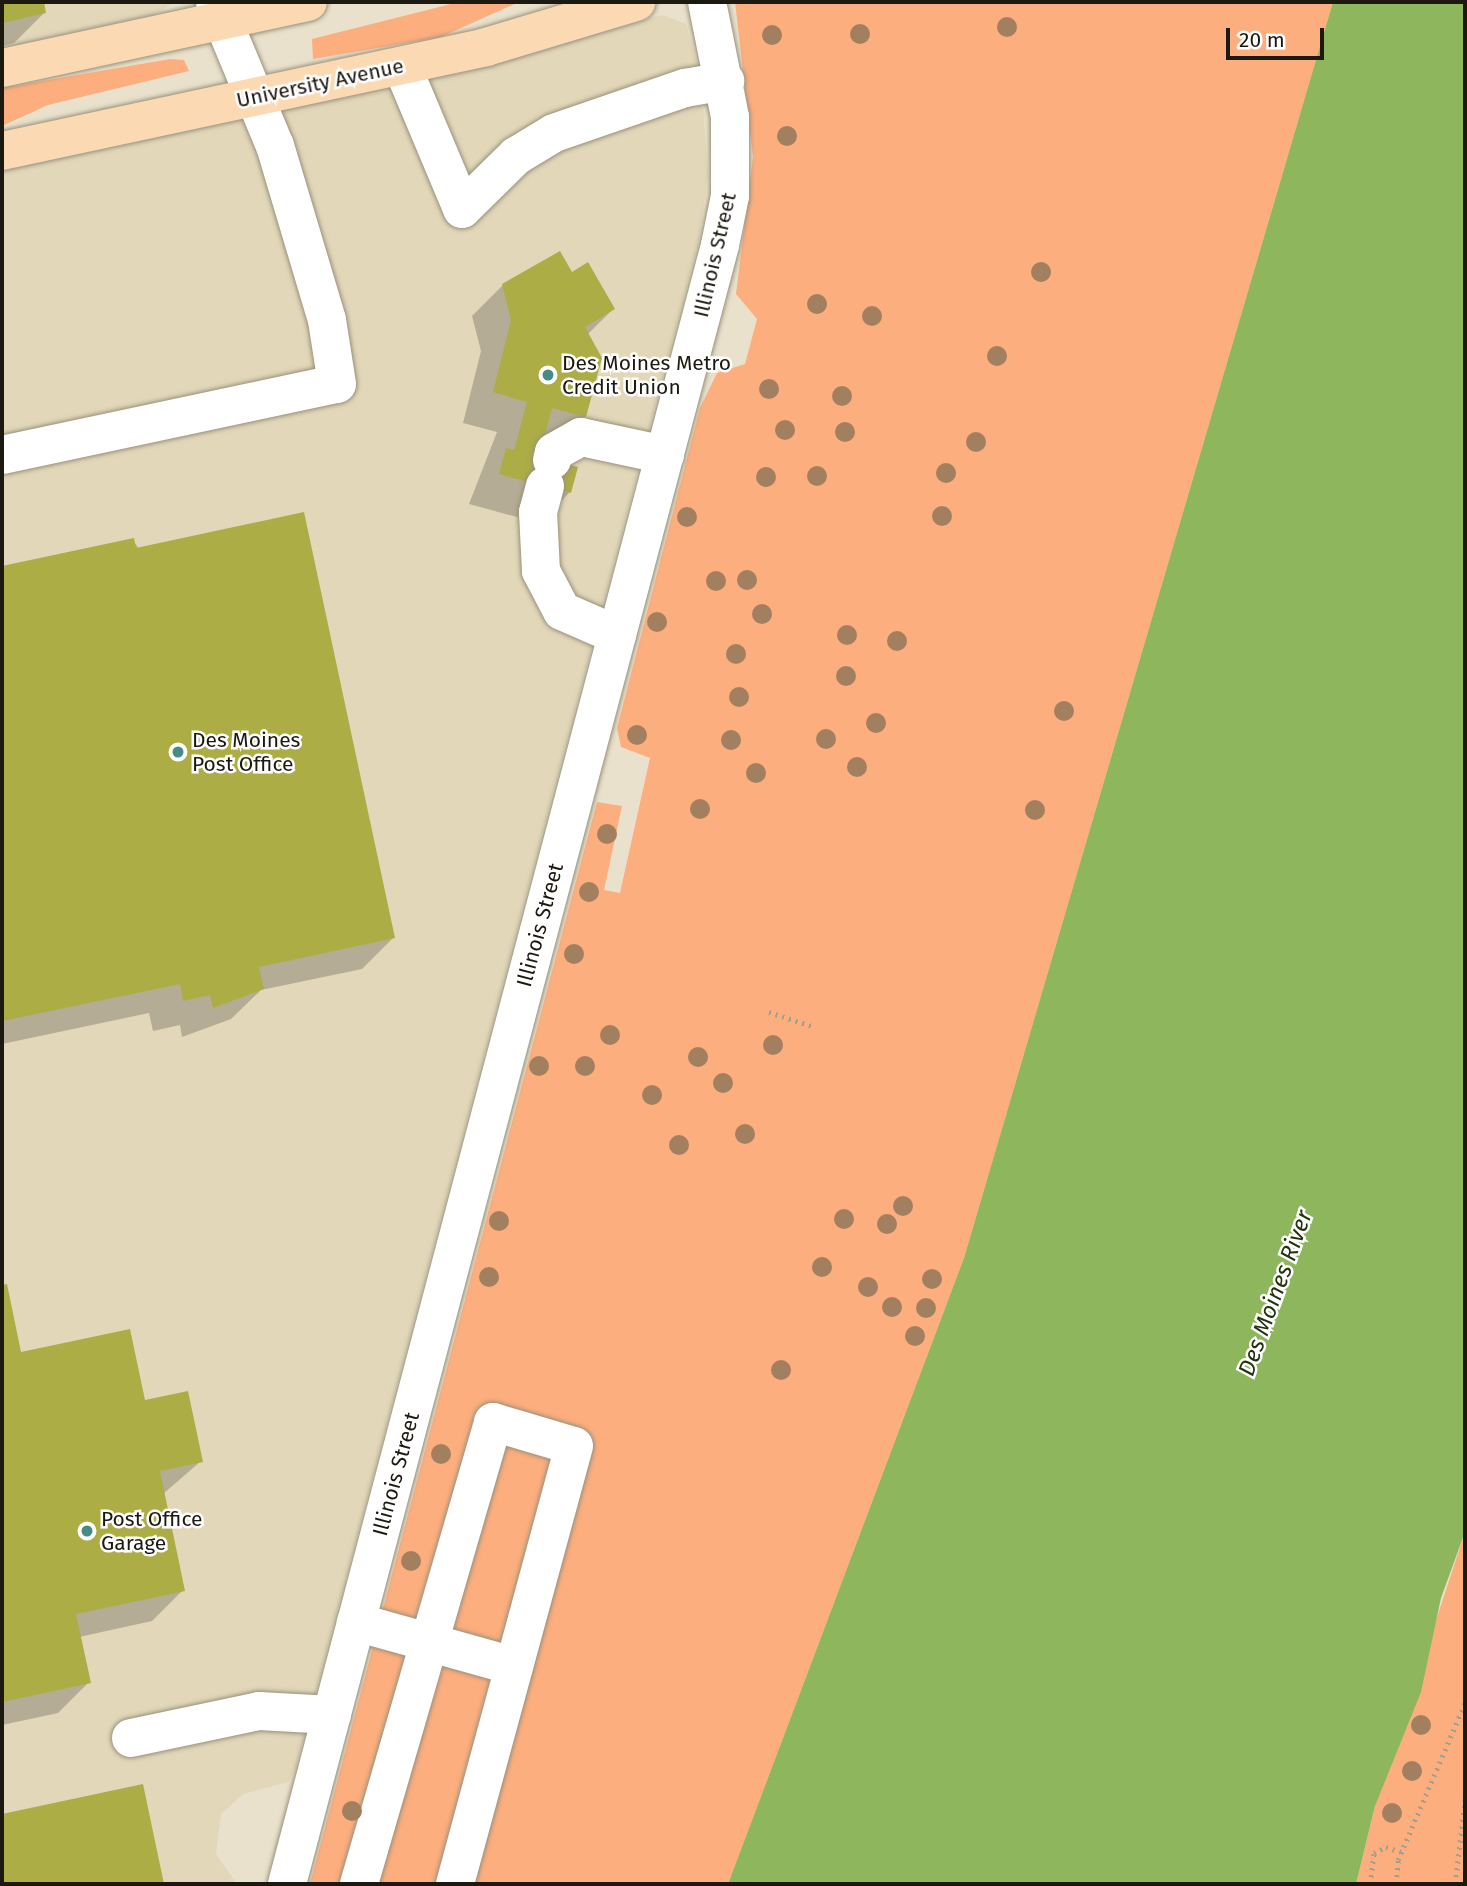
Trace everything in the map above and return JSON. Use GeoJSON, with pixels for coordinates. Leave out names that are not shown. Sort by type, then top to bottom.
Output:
{"type":"FeatureCollection","features":[{"type":"Feature","properties":{"kind":"main road"},"geometry":{"type":"LineString","coordinates":[[2,68],[218,11],[308,2]]}},
{"type":"Feature","properties":{"kind":"main road","name":"University Avenue"},"geometry":{"type":"LineString","coordinates":[[2,151],[402,66],[636,2]]}},
{"type":"Feature","properties":{"kind":"street","name":"Illinois Street"},"geometry":{"type":"LineString","coordinates":[[296,1872],[356,1622],[665,455],[730,196],[725,81],[707,2]]}},
{"type":"Feature","properties":{"kind":"street"},"geometry":{"type":"LineString","coordinates":[[2,455],[337,384],[327,320],[254,96],[218,11]]}},
{"type":"Feature","properties":{"kind":"street"},"geometry":{"type":"LineString","coordinates":[[402,66],[462,209],[516,156],[554,133],[685,88],[725,81]]}},
{"type":"Feature","properties":{"kind":"street"},"geometry":{"type":"LineString","coordinates":[[617,635],[562,611],[541,571],[538,512],[548,473],[554,452],[582,437],[665,455]]}},
{"type":"Feature","properties":{"kind":"street"},"geometry":{"type":"LineString","coordinates":[[359,1884],[493,1422],[574,1446],[455,1884]]}},
{"type":"Feature","properties":{"kind":"street"},"geometry":{"type":"LineString","coordinates":[[356,1622],[514,1665]]}},
{"type":"Feature","properties":{"kind":"street"},"geometry":{"type":"LineString","coordinates":[[131,1738],[259,1711],[332,1715]]}},
{"type":"Feature","properties":{"kind":"path"},"geometry":{"type":"LineString","coordinates":[[769,1012],[815,1027]]}},
{"type":"Feature","properties":{"kind":"path"},"geometry":{"type":"LineString","coordinates":[[1396,1884],[1401,1852],[1465,1703]]}},
{"type":"Feature","properties":{"kind":"path"},"geometry":{"type":"LineString","coordinates":[[1455,1884],[1464,1831],[1465,1799]]}},
{"type":"Feature","properties":{"kind":"path"},"geometry":{"type":"LineString","coordinates":[[1370,1884],[1374,1853],[1386,1847],[1401,1852]]}},
{"type":"Feature","properties":{"kind":"shaded area"},"geometry":{"type":"Polygon","coordinates":[[[2,2],[175,2],[154,15],[2,48],[2,2]]]}},
{"type":"Feature","properties":{"kind":"shaded area"},"geometry":{"type":"Polygon","coordinates":[[[459,2],[519,2],[441,37],[313,59],[312,39],[459,2]]]}},
{"type":"Feature","properties":{"kind":"shaded area"},"geometry":{"type":"Polygon","coordinates":[[[735,2],[1333,2],[964,1258],[728,1884],[310,1884],[597,802],[622,806],[604,890],[620,893],[650,758],[621,747],[617,728],[700,408],[717,373],[745,364],[757,319],[736,294],[753,157],[735,2]]]}},
{"type":"Feature","properties":{"kind":"shaded area"},"geometry":{"type":"Polygon","coordinates":[[[662,15],[686,24],[701,79],[708,175],[699,239],[295,1770],[288,1782],[243,1794],[221,1814],[216,1854],[237,1884],[2,1884],[2,171],[467,71],[662,15]]]}},
{"type":"Feature","properties":{"kind":"shaded area"},"geometry":{"type":"Polygon","coordinates":[[[170,59],[184,60],[189,71],[48,105],[2,126],[2,88],[170,59]]]}},
{"type":"Feature","properties":{"kind":"shaded area"},"geometry":{"type":"Polygon","coordinates":[[[1465,1532],[1465,1884],[1356,1884],[1375,1806],[1465,1532]]]}},
{"type":"Feature","properties":{"kind":"water","name":"Des Moines River"},"geometry":{"type":"Polygon","coordinates":[[[1333,2],[1465,2],[1465,1532],[1441,1598],[1421,1692],[1375,1806],[1356,1884],[728,1884],[964,1258],[1333,2]]]}},
{"type":"Feature","properties":{"kind":"building"},"geometry":{"type":"Polygon","coordinates":[[[2,2],[44,2],[46,13],[2,23],[2,2]]]}},
{"type":"Feature","properties":{"kind":"building","name":"Des Moines Metro Credit Union"},"geometry":{"type":"Polygon","coordinates":[[[560,251],[572,272],[588,262],[615,309],[585,327],[602,358],[586,417],[552,408],[539,457],[578,467],[571,493],[499,474],[506,448],[514,450],[527,402],[493,392],[511,320],[502,284],[560,251]]]}},
{"type":"Feature","properties":{"kind":"building","name":"Des Moines Post Office"},"geometry":{"type":"Polygon","coordinates":[[[304,512],[395,938],[259,967],[264,989],[213,1008],[210,995],[183,1001],[180,984],[2,1021],[2,566],[134,538],[136,548],[304,512]]]}},
{"type":"Feature","properties":{"kind":"building","name":"Post Office Garage"},"geometry":{"type":"Polygon","coordinates":[[[7,1284],[21,1352],[130,1329],[145,1400],[188,1391],[203,1462],[160,1471],[185,1591],[76,1614],[91,1683],[2,1702],[2,1285],[7,1284]]]}},
{"type":"Feature","properties":{"kind":"building"},"geometry":{"type":"Polygon","coordinates":[[[143,1784],[164,1884],[2,1884],[2,1814],[143,1784]]]}},
{"type":"Feature","properties":{"kind":"place","name":"Des Moines Metro Credit Union"},"geometry":{"type":"Point","coordinates":[548,375]}},
{"type":"Feature","properties":{"kind":"place","name":"Des Moines Post Office"},"geometry":{"type":"Point","coordinates":[178,752]}},
{"type":"Feature","properties":{"kind":"place","name":"Post Office Garage"},"geometry":{"type":"Point","coordinates":[87,1531]}}]}
